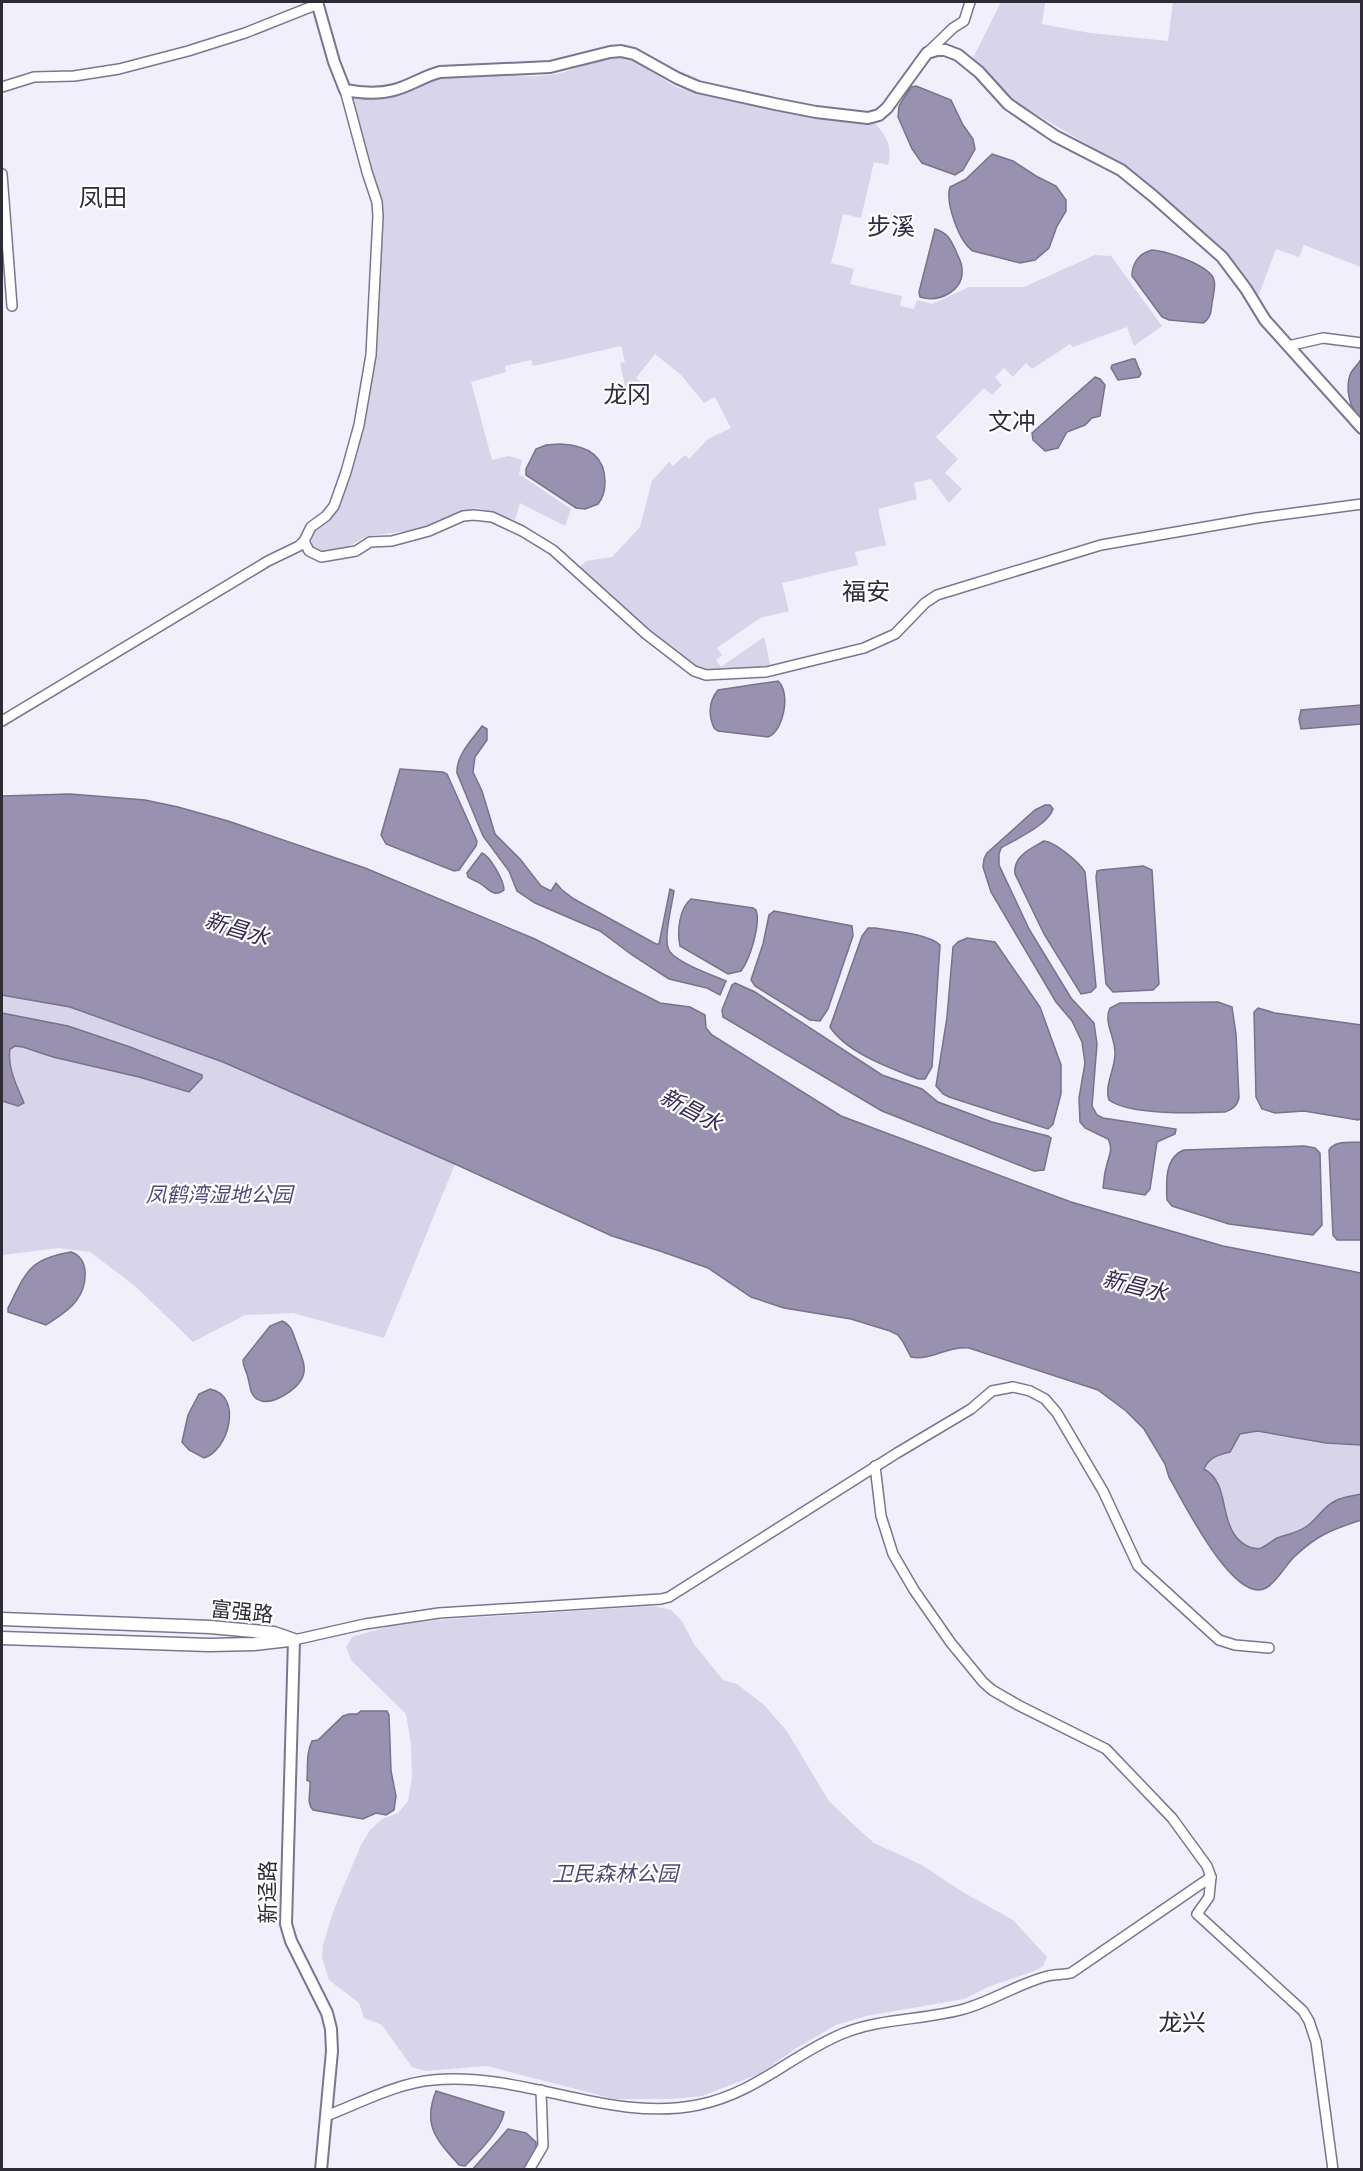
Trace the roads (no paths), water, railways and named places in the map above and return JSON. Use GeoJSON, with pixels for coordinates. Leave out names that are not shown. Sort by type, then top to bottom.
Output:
{"type":"FeatureCollection","features":[{"type":"Feature","properties":{"kind":"main road","name":"富强路"},"geometry":{"type":"LineString","coordinates":[[2,1619],[210,1627],[274,1633],[294,1640]]}},
{"type":"Feature","properties":{"kind":"main road","name":"富强路"},"geometry":{"type":"LineString","coordinates":[[2,1638],[209,1645],[294,1640]]}},
{"type":"Feature","properties":{"kind":"street"},"geometry":{"type":"LineString","coordinates":[[345,90],[373,92],[393,90],[429,74],[440,72],[550,67],[621,51],[634,54],[676,78],[698,87],[816,112],[868,118],[879,115],[887,108],[927,53],[963,21],[970,2]]}},
{"type":"Feature","properties":{"kind":"street"},"geometry":{"type":"LineString","coordinates":[[2,87],[34,77],[74,76],[119,69],[188,51],[245,33],[318,3],[378,209],[371,356],[359,425],[334,506],[326,516],[310,527],[304,541],[2,721]]}},
{"type":"Feature","properties":{"kind":"street"},"geometry":{"type":"LineString","coordinates":[[927,53],[945,50],[958,55],[979,72],[1008,105],[1055,136],[1121,170],[1144,188],[1222,257],[1246,289],[1258,310],[1362,428]]}},
{"type":"Feature","properties":{"kind":"street"},"geometry":{"type":"LineString","coordinates":[[2,174],[12,306]]}},
{"type":"Feature","properties":{"kind":"street"},"geometry":{"type":"LineString","coordinates":[[1288,346],[1323,338],[1362,344]]}},
{"type":"Feature","properties":{"kind":"street"},"geometry":{"type":"LineString","coordinates":[[304,541],[309,551],[321,557],[356,551],[370,542],[392,541],[429,531],[463,516],[492,517],[522,531],[553,550],[646,634],[694,671],[706,675],[766,672],[864,648],[895,634],[925,603],[937,595],[1101,544],[1257,518],[1362,504]]}},
{"type":"Feature","properties":{"kind":"street"},"geometry":{"type":"LineString","coordinates":[[294,1640],[365,1624],[439,1613],[669,1597],[876,1466],[971,1409],[992,1390],[1013,1387],[1030,1391],[1045,1400],[1057,1413],[1103,1491],[1138,1566],[1219,1640],[1235,1646],[1269,1648]]}},
{"type":"Feature","properties":{"kind":"street"},"geometry":{"type":"LineString","coordinates":[[876,1466],[881,1516],[893,1554],[914,1590],[951,1642],[992,1690],[1106,1749],[1172,1818],[1208,1866],[1211,1877],[1209,1898],[1197,1914],[1303,2012],[1309,2021],[1316,2042],[1333,2169]]}},
{"type":"Feature","properties":{"kind":"street","name":"新迳路"},"geometry":{"type":"LineString","coordinates":[[294,1640],[286,1924],[291,1941],[330,2021],[332,2051],[321,2169]]}},
{"type":"Feature","properties":{"kind":"street"},"geometry":{"type":"LineString","coordinates":[[326,2116],[410,2084],[434,2079],[469,2079],[541,2090],[631,2108],[671,2108],[711,2101],[751,2086],[834,2038],[855,2029],[962,2010],[1047,1976],[1071,1974],[1211,1877]]}},
{"type":"Feature","properties":{"kind":"street"},"geometry":{"type":"LineString","coordinates":[[529,2169],[543,2146],[541,2090]]}},
{"type":"Feature","properties":{"kind":"water"},"geometry":{"type":"Polygon","coordinates":[[[916,86],[951,100],[963,125],[973,139],[975,149],[963,170],[955,175],[922,163],[912,149],[898,117],[899,106],[911,87],[916,86]]]}},
{"type":"Feature","properties":{"kind":"water"},"geometry":{"type":"Polygon","coordinates":[[[992,154],[1013,161],[1056,186],[1066,200],[1066,211],[1057,226],[1049,248],[1035,260],[1020,263],[973,251],[958,231],[951,211],[950,187],[966,179],[992,154]]]}},
{"type":"Feature","properties":{"kind":"water"},"geometry":{"type":"Polygon","coordinates":[[[935,229],[946,235],[952,243],[961,264],[962,277],[959,284],[949,294],[935,298],[920,297],[919,292],[935,229]]]}},
{"type":"Feature","properties":{"kind":"water"},"geometry":{"type":"Polygon","coordinates":[[[1152,250],[1187,260],[1211,274],[1215,285],[1209,317],[1206,321],[1203,323],[1169,320],[1162,317],[1132,276],[1133,266],[1138,259],[1144,253],[1152,250]]]}},
{"type":"Feature","properties":{"kind":"water"},"geometry":{"type":"Polygon","coordinates":[[[1135,359],[1141,374],[1139,377],[1118,380],[1111,368],[1112,365],[1135,359]]]}},
{"type":"Feature","properties":{"kind":"water"},"geometry":{"type":"Polygon","coordinates":[[[1361,359],[1361,418],[1351,405],[1348,386],[1351,373],[1361,359]]]}},
{"type":"Feature","properties":{"kind":"water"},"geometry":{"type":"Polygon","coordinates":[[[1095,377],[1105,385],[1100,416],[1067,432],[1058,448],[1045,451],[1033,440],[1032,433],[1095,377]]]}},
{"type":"Feature","properties":{"kind":"water"},"geometry":{"type":"Polygon","coordinates":[[[560,444],[585,449],[592,453],[601,464],[605,485],[598,504],[585,509],[576,508],[526,475],[526,469],[536,449],[546,445],[560,444]]]}},
{"type":"Feature","properties":{"kind":"water"},"geometry":{"type":"Polygon","coordinates":[[[778,681],[782,686],[785,702],[782,720],[774,733],[768,737],[718,731],[714,728],[710,708],[718,690],[778,681]]]}},
{"type":"Feature","properties":{"kind":"water"},"geometry":{"type":"Polygon","coordinates":[[[1361,705],[1361,724],[1301,729],[1299,719],[1301,710],[1361,705]]]}},
{"type":"Feature","properties":{"kind":"water"},"geometry":{"type":"Polygon","coordinates":[[[482,726],[487,729],[487,740],[475,757],[473,772],[482,791],[495,834],[520,859],[541,886],[551,891],[556,883],[574,899],[656,944],[659,944],[670,889],[674,891],[667,932],[670,952],[696,969],[726,981],[720,995],[707,988],[669,979],[600,931],[535,903],[517,891],[509,871],[483,836],[457,773],[462,754],[482,726]]]}},
{"type":"Feature","properties":{"kind":"water"},"geometry":{"type":"Polygon","coordinates":[[[400,769],[447,774],[477,841],[459,870],[454,871],[386,844],[381,835],[400,769]]]}},
{"type":"Feature","properties":{"kind":"water","name":"新昌水"},"geometry":{"type":"Polygon","coordinates":[[[70,794],[145,800],[178,807],[228,821],[365,868],[535,939],[660,1003],[690,1007],[705,1015],[706,1028],[712,1035],[841,1116],[1071,1202],[1223,1246],[1361,1273],[1361,1445],[1326,1443],[1257,1431],[1240,1434],[1230,1452],[1211,1459],[1204,1469],[1217,1482],[1234,1534],[1249,1547],[1261,1548],[1277,1538],[1300,1530],[1341,1498],[1361,1494],[1361,1520],[1317,1538],[1294,1557],[1270,1585],[1266,1588],[1253,1589],[1239,1581],[1210,1548],[1144,1429],[1126,1411],[1098,1390],[969,1348],[953,1349],[925,1357],[911,1357],[898,1335],[890,1331],[851,1319],[784,1308],[751,1297],[708,1268],[612,1236],[223,1062],[70,1007],[2,995],[2,796],[70,794]]]}},
{"type":"Feature","properties":{"kind":"water"},"geometry":{"type":"Polygon","coordinates":[[[1050,805],[1053,809],[1050,815],[1031,831],[1001,848],[999,865],[1029,929],[1071,998],[1094,1023],[1097,1044],[1092,1106],[1097,1115],[1103,1118],[1176,1129],[1175,1134],[1157,1142],[1150,1189],[1145,1195],[1103,1188],[1111,1150],[1110,1143],[1108,1139],[1085,1128],[1080,1122],[1079,1098],[1085,1063],[1082,1042],[1072,1021],[1056,1002],[991,892],[983,867],[987,853],[1035,810],[1050,805]]]}},
{"type":"Feature","properties":{"kind":"water"},"geometry":{"type":"Polygon","coordinates":[[[1044,841],[1066,853],[1085,872],[1096,987],[1091,992],[1081,994],[1044,934],[1015,874],[1020,858],[1028,850],[1044,841]]]}},
{"type":"Feature","properties":{"kind":"water"},"geometry":{"type":"Polygon","coordinates":[[[482,853],[489,859],[499,875],[504,890],[501,892],[492,892],[468,877],[467,873],[482,853]]]}},
{"type":"Feature","properties":{"kind":"water"},"geometry":{"type":"Polygon","coordinates":[[[1143,866],[1152,870],[1159,984],[1153,990],[1113,992],[1106,984],[1097,871],[1143,866]]]}},
{"type":"Feature","properties":{"kind":"water"},"geometry":{"type":"Polygon","coordinates":[[[691,899],[756,910],[757,924],[754,941],[741,971],[728,974],[680,946],[680,921],[684,908],[691,899]]]}},
{"type":"Feature","properties":{"kind":"water"},"geometry":{"type":"Polygon","coordinates":[[[774,911],[852,926],[853,936],[828,1009],[820,1021],[810,1020],[755,986],[751,980],[763,944],[769,915],[774,911]]]}},
{"type":"Feature","properties":{"kind":"water"},"geometry":{"type":"Polygon","coordinates":[[[868,928],[928,938],[940,945],[932,1067],[925,1079],[918,1079],[870,1059],[847,1045],[830,1027],[862,936],[868,928]]]}},
{"type":"Feature","properties":{"kind":"water"},"geometry":{"type":"Polygon","coordinates":[[[967,938],[995,942],[1040,1007],[1061,1065],[1061,1094],[1053,1124],[1048,1129],[949,1097],[936,1086],[947,1017],[953,947],[967,938]]]}},
{"type":"Feature","properties":{"kind":"water"},"geometry":{"type":"Polygon","coordinates":[[[735,983],[755,992],[882,1075],[922,1089],[938,1102],[992,1122],[1048,1136],[1051,1138],[1044,1170],[1034,1171],[882,1111],[723,1017],[722,1010],[732,985],[735,983]]]}},
{"type":"Feature","properties":{"kind":"water"},"geometry":{"type":"Polygon","coordinates":[[[1218,1002],[1232,1007],[1236,1034],[1239,1098],[1234,1107],[1225,1112],[1165,1112],[1132,1109],[1109,1100],[1108,1089],[1115,1054],[1108,1019],[1110,1008],[1120,1003],[1218,1002]]]}},
{"type":"Feature","properties":{"kind":"water"},"geometry":{"type":"Polygon","coordinates":[[[1258,1008],[1275,1013],[1361,1025],[1361,1119],[1304,1111],[1275,1113],[1262,1109],[1256,1097],[1254,1012],[1258,1008]]]}},
{"type":"Feature","properties":{"kind":"water"},"geometry":{"type":"Polygon","coordinates":[[[2,1013],[68,1026],[130,1047],[202,1075],[202,1078],[189,1092],[15,1046],[10,1049],[10,1063],[24,1103],[18,1106],[2,1101],[2,1013]]]}},
{"type":"Feature","properties":{"kind":"water"},"geometry":{"type":"Polygon","coordinates":[[[1361,1142],[1361,1240],[1337,1240],[1333,1235],[1329,1150],[1339,1143],[1361,1142]]]}},
{"type":"Feature","properties":{"kind":"water"},"geometry":{"type":"Polygon","coordinates":[[[1304,1146],[1315,1148],[1320,1153],[1322,1225],[1313,1235],[1229,1224],[1172,1206],[1167,1200],[1167,1178],[1170,1164],[1178,1153],[1184,1150],[1304,1146]]]}},
{"type":"Feature","properties":{"kind":"water"},"geometry":{"type":"Polygon","coordinates":[[[71,1252],[82,1261],[85,1281],[80,1295],[70,1308],[46,1325],[8,1312],[19,1285],[30,1270],[46,1259],[71,1252]]]}},
{"type":"Feature","properties":{"kind":"water"},"geometry":{"type":"Polygon","coordinates":[[[282,1321],[290,1327],[293,1333],[303,1360],[304,1372],[296,1386],[283,1396],[263,1401],[257,1399],[252,1392],[243,1360],[270,1326],[282,1321]]]}},
{"type":"Feature","properties":{"kind":"water"},"geometry":{"type":"Polygon","coordinates":[[[210,1389],[220,1394],[227,1402],[229,1424],[220,1445],[204,1458],[189,1450],[182,1442],[188,1415],[199,1394],[210,1389]]]}},
{"type":"Feature","properties":{"kind":"water"},"geometry":{"type":"Polygon","coordinates":[[[361,1711],[387,1711],[389,1715],[391,1771],[396,1796],[394,1810],[386,1815],[376,1813],[363,1819],[313,1810],[309,1801],[310,1782],[307,1780],[308,1755],[312,1741],[318,1740],[343,1716],[357,1714],[361,1711]]]}},
{"type":"Feature","properties":{"kind":"water"},"geometry":{"type":"Polygon","coordinates":[[[436,2091],[504,2112],[494,2133],[465,2166],[459,2165],[434,2132],[431,2114],[436,2091]]]}},
{"type":"Feature","properties":{"kind":"water"},"geometry":{"type":"Polygon","coordinates":[[[508,2129],[526,2133],[536,2142],[536,2149],[524,2169],[472,2170],[508,2129]]]}},
{"type":"Feature","properties":{"kind":"district","name":"凤田"},"geometry":{"type":"Point","coordinates":[103,198]}},
{"type":"Feature","properties":{"kind":"district","name":"步溪"},"geometry":{"type":"Point","coordinates":[891,227]}},
{"type":"Feature","properties":{"kind":"district","name":"龙冈"},"geometry":{"type":"Point","coordinates":[627,395]}},
{"type":"Feature","properties":{"kind":"district","name":"文冲"},"geometry":{"type":"Point","coordinates":[1012,422]}},
{"type":"Feature","properties":{"kind":"district","name":"福安"},"geometry":{"type":"Point","coordinates":[866,592]}},
{"type":"Feature","properties":{"kind":"district","name":"龙兴"},"geometry":{"type":"Point","coordinates":[1182,2023]}},
{"type":"Feature","properties":{"kind":"park label","name":"凤鹤湾湿地公园"},"geometry":{"type":"Point","coordinates":[219,1195]}},
{"type":"Feature","properties":{"kind":"park label","name":"卫民森林公园"},"geometry":{"type":"Point","coordinates":[615,1874]}}]}
